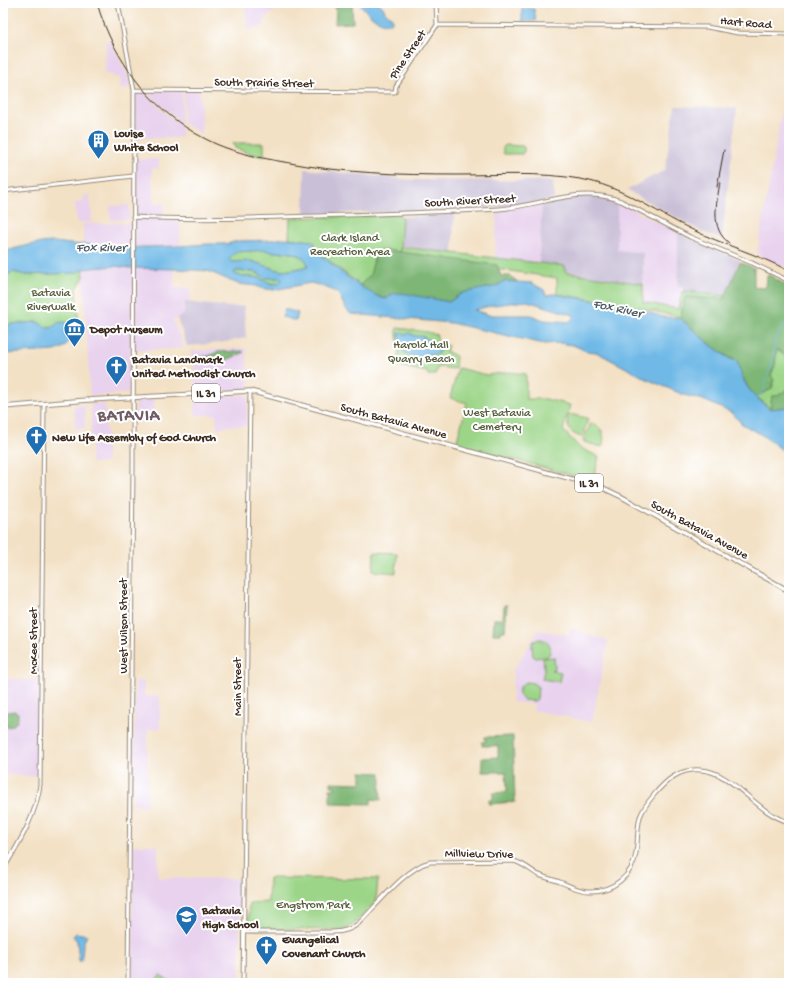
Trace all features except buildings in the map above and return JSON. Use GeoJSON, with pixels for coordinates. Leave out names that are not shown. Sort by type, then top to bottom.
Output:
{"type":"FeatureCollection","features":[{"type":"Feature","properties":{"kind":"main road","name":"West Wilson Street"},"geometry":{"type":"LineString","coordinates":[[118,3],[134,90],[128,983]]}},
{"type":"Feature","properties":{"kind":"main road","name":"Pine Street"},"geometry":{"type":"LineString","coordinates":[[395,92],[396,86],[437,25],[436,3]]}},
{"type":"Feature","properties":{"kind":"main road","name":"Hart Road"},"geometry":{"type":"LineString","coordinates":[[437,25],[707,27],[738,33],[789,34]]}},
{"type":"Feature","properties":{"kind":"main road","name":"South Prairie Street"},"geometry":{"type":"LineString","coordinates":[[134,90],[395,92]]}},
{"type":"Feature","properties":{"kind":"main road"},"geometry":{"type":"LineString","coordinates":[[3,191],[133,176]]}},
{"type":"Feature","properties":{"kind":"main road","name":"South River Street"},"geometry":{"type":"LineString","coordinates":[[133,217],[229,219],[482,210],[518,207],[575,195],[595,194],[621,201],[690,237],[752,263],[789,281]]}},
{"type":"Feature","properties":{"kind":"main road","name":"South Batavia Avenue"},"geometry":{"type":"LineString","coordinates":[[133,397],[250,391],[601,487],[619,495],[789,591]]}},
{"type":"Feature","properties":{"kind":"main road","name":"Main Street"},"geometry":{"type":"LineString","coordinates":[[243,983],[250,391]]}},
{"type":"Feature","properties":{"kind":"main road","name":"IL 31"},"geometry":{"type":"LineString","coordinates":[[3,407],[133,397]]}},
{"type":"Feature","properties":{"kind":"main road","name":"McKee Street"},"geometry":{"type":"LineString","coordinates":[[3,870],[23,835],[33,813],[40,785],[44,404]]}},
{"type":"Feature","properties":{"kind":"main road","name":"Millview Drive"},"geometry":{"type":"LineString","coordinates":[[244,932],[333,932],[348,930],[359,923],[410,872],[421,864],[430,862],[514,861],[524,864],[544,877],[561,882],[575,889],[590,891],[604,890],[620,882],[631,868],[637,852],[640,818],[646,804],[665,782],[675,775],[686,771],[702,770],[720,775],[764,810],[789,822]]}},
{"type":"Feature","properties":{"kind":"shaded area"},"geometry":{"type":"Polygon","coordinates":[[[245,3],[305,3],[275,10],[265,18],[264,26],[247,30],[245,3]]]}},
{"type":"Feature","properties":{"kind":"shaded area"},"geometry":{"type":"Polygon","coordinates":[[[110,41],[128,75],[130,89],[120,89],[120,77],[113,77],[113,75],[105,74],[106,42],[110,41]]]}},
{"type":"Feature","properties":{"kind":"shaded area"},"geometry":{"type":"Polygon","coordinates":[[[184,90],[200,90],[202,134],[183,123],[184,90]]]}},
{"type":"Feature","properties":{"kind":"shaded area"},"geometry":{"type":"Polygon","coordinates":[[[135,91],[143,91],[163,111],[181,125],[181,138],[135,138],[135,91]]]}},
{"type":"Feature","properties":{"kind":"shaded area"},"geometry":{"type":"Polygon","coordinates":[[[147,91],[182,91],[181,122],[157,102],[147,91]]]}},
{"type":"Feature","properties":{"kind":"shaded area"},"geometry":{"type":"Polygon","coordinates":[[[675,106],[737,108],[722,239],[705,233],[627,190],[665,170],[675,106]]]}},
{"type":"Feature","properties":{"kind":"shaded area"},"geometry":{"type":"Polygon","coordinates":[[[782,109],[789,109],[789,269],[757,254],[782,109]]]}},
{"type":"Feature","properties":{"kind":"shaded area"},"geometry":{"type":"Polygon","coordinates":[[[134,159],[159,159],[159,168],[152,168],[154,203],[164,203],[164,220],[180,220],[180,246],[134,247],[134,159]]]}},
{"type":"Feature","properties":{"kind":"shaded area"},"geometry":{"type":"Polygon","coordinates":[[[305,169],[412,180],[553,181],[554,199],[503,207],[304,214],[305,169]]]}},
{"type":"Feature","properties":{"kind":"shaded area"},"geometry":{"type":"Polygon","coordinates":[[[90,195],[92,222],[77,223],[75,203],[84,202],[83,196],[90,195]]]}},
{"type":"Feature","properties":{"kind":"shaded area"},"geometry":{"type":"Polygon","coordinates":[[[577,196],[601,196],[617,201],[617,250],[643,253],[643,284],[565,271],[565,266],[539,263],[542,204],[577,196]]]}},
{"type":"Feature","properties":{"kind":"shaded area"},"geometry":{"type":"Polygon","coordinates":[[[617,201],[678,233],[678,286],[684,287],[678,309],[644,302],[643,253],[617,250],[617,201]]]}},
{"type":"Feature","properties":{"kind":"shaded area"},"geometry":{"type":"Polygon","coordinates":[[[542,204],[539,263],[495,258],[497,210],[542,204]]]}},
{"type":"Feature","properties":{"kind":"shaded area"},"geometry":{"type":"Polygon","coordinates":[[[129,205],[130,219],[110,220],[110,206],[129,205]]]}},
{"type":"Feature","properties":{"kind":"shaded area"},"geometry":{"type":"Polygon","coordinates":[[[454,213],[453,253],[401,246],[402,217],[454,213]]]}},
{"type":"Feature","properties":{"kind":"shaded area"},"geometry":{"type":"Polygon","coordinates":[[[130,223],[130,248],[83,244],[83,224],[130,223]]]}},
{"type":"Feature","properties":{"kind":"shaded area"},"geometry":{"type":"Polygon","coordinates":[[[678,233],[740,260],[725,296],[683,291],[683,287],[678,286],[678,233]]]}},
{"type":"Feature","properties":{"kind":"shaded area"},"geometry":{"type":"Polygon","coordinates":[[[115,266],[129,268],[174,269],[174,288],[191,288],[189,302],[185,302],[184,316],[173,320],[184,348],[130,351],[129,393],[90,396],[83,269],[115,266]]]}},
{"type":"Feature","properties":{"kind":"shaded area"},"geometry":{"type":"Polygon","coordinates":[[[185,302],[229,307],[244,306],[246,338],[220,343],[187,346],[177,318],[184,315],[185,302]]]}},
{"type":"Feature","properties":{"kind":"shaded area"},"geometry":{"type":"Polygon","coordinates":[[[246,348],[249,390],[195,393],[195,371],[190,351],[246,348]]]}},
{"type":"Feature","properties":{"kind":"shaded area"},"geometry":{"type":"Polygon","coordinates":[[[248,395],[247,426],[227,426],[217,428],[216,415],[195,415],[195,396],[248,395]]]}},
{"type":"Feature","properties":{"kind":"shaded area"},"geometry":{"type":"Polygon","coordinates":[[[154,399],[154,422],[141,422],[140,419],[135,420],[136,400],[154,399]]]}},
{"type":"Feature","properties":{"kind":"shaded area"},"geometry":{"type":"Polygon","coordinates":[[[105,403],[107,463],[91,463],[91,404],[105,403]]]}},
{"type":"Feature","properties":{"kind":"shaded area"},"geometry":{"type":"Polygon","coordinates":[[[74,405],[85,405],[85,429],[75,429],[74,405]]]}},
{"type":"Feature","properties":{"kind":"shaded area"},"geometry":{"type":"Polygon","coordinates":[[[570,628],[608,641],[592,722],[533,710],[534,704],[512,702],[513,671],[538,630],[569,635],[570,628]]]}},
{"type":"Feature","properties":{"kind":"shaded area"},"geometry":{"type":"Polygon","coordinates":[[[3,679],[40,680],[39,772],[37,776],[3,775],[3,679]]]}},
{"type":"Feature","properties":{"kind":"shaded area"},"geometry":{"type":"Polygon","coordinates":[[[135,681],[144,681],[144,696],[160,696],[160,729],[148,729],[147,805],[133,805],[135,681]]]}},
{"type":"Feature","properties":{"kind":"shaded area","name":"Batavia High School"},"geometry":{"type":"Polygon","coordinates":[[[133,845],[158,845],[158,878],[240,879],[240,983],[132,983],[133,845]]]}},
{"type":"Feature","properties":{"kind":"green space"},"geometry":{"type":"Polygon","coordinates":[[[333,3],[352,3],[353,23],[335,24],[336,9],[333,3]]]}},
{"type":"Feature","properties":{"kind":"green space"},"geometry":{"type":"Polygon","coordinates":[[[233,143],[264,143],[264,157],[235,148],[233,143]]]}},
{"type":"Feature","properties":{"kind":"green space"},"geometry":{"type":"Polygon","coordinates":[[[505,145],[523,146],[524,152],[522,154],[504,154],[503,148],[505,145]]]}},
{"type":"Feature","properties":{"kind":"green space","name":"Clark Island Recreation Area"},"geometry":{"type":"Polygon","coordinates":[[[399,215],[402,217],[400,250],[397,252],[378,250],[374,270],[369,278],[360,285],[314,249],[315,243],[311,241],[289,238],[290,218],[399,215]]]}},
{"type":"Feature","properties":{"kind":"green space"},"geometry":{"type":"Polygon","coordinates":[[[401,247],[565,266],[565,272],[643,284],[643,302],[678,309],[683,291],[726,296],[789,295],[789,406],[769,407],[756,396],[692,327],[680,317],[630,306],[557,294],[557,278],[463,264],[400,293],[401,247]]]}},
{"type":"Feature","properties":{"kind":"green space","name":"Clark Island Recreation Area"},"geometry":{"type":"Polygon","coordinates":[[[266,250],[299,255],[303,257],[308,266],[281,271],[251,261],[232,262],[228,259],[236,252],[266,250]]]}},
{"type":"Feature","properties":{"kind":"green space"},"geometry":{"type":"Polygon","coordinates":[[[386,250],[497,265],[501,276],[510,276],[518,282],[504,281],[497,286],[462,293],[449,302],[433,299],[383,298],[371,294],[360,285],[370,275],[375,255],[385,256],[386,250]]]}},
{"type":"Feature","properties":{"kind":"green space"},"geometry":{"type":"Polygon","coordinates":[[[740,262],[754,268],[754,287],[766,287],[767,276],[769,275],[789,287],[789,360],[777,349],[775,365],[771,375],[774,380],[772,389],[755,397],[744,380],[737,361],[721,353],[680,318],[685,297],[724,299],[740,262]]]}},
{"type":"Feature","properties":{"kind":"green space","name":"Batavia Riverwalk"},"geometry":{"type":"Polygon","coordinates":[[[83,269],[84,277],[76,290],[80,340],[74,341],[72,339],[74,334],[73,327],[48,328],[37,322],[3,325],[3,281],[10,273],[13,272],[26,275],[73,273],[83,269]]]}},
{"type":"Feature","properties":{"kind":"green space","name":"Clark Island Recreation Area"},"geometry":{"type":"Polygon","coordinates":[[[235,271],[255,272],[260,275],[280,278],[282,280],[279,283],[272,284],[260,278],[236,275],[235,271]]]}},
{"type":"Feature","properties":{"kind":"green space","name":"Harold Hall Quarry Beach"},"geometry":{"type":"Polygon","coordinates":[[[397,328],[428,332],[437,335],[437,340],[448,346],[446,351],[456,356],[455,369],[438,367],[435,375],[428,375],[427,372],[398,366],[399,345],[397,328]]]}},
{"type":"Feature","properties":{"kind":"green space"},"geometry":{"type":"Polygon","coordinates":[[[243,351],[243,353],[219,363],[214,361],[200,362],[197,359],[198,357],[209,356],[217,352],[243,351]]]}},
{"type":"Feature","properties":{"kind":"green space","name":"West Batavia Cemetery"},"geometry":{"type":"Polygon","coordinates":[[[458,368],[487,375],[509,372],[526,374],[526,399],[546,399],[570,405],[563,430],[579,447],[599,457],[593,481],[456,444],[467,403],[450,398],[458,368]]]}},
{"type":"Feature","properties":{"kind":"green space"},"geometry":{"type":"Polygon","coordinates":[[[789,389],[789,407],[770,409],[772,396],[776,396],[789,389]]]}},
{"type":"Feature","properties":{"kind":"green space"},"geometry":{"type":"Polygon","coordinates":[[[569,414],[588,419],[582,437],[574,434],[569,429],[569,414]]]}},
{"type":"Feature","properties":{"kind":"green space"},"geometry":{"type":"Polygon","coordinates":[[[591,423],[601,429],[604,439],[602,447],[584,442],[583,440],[591,423]]]}},
{"type":"Feature","properties":{"kind":"green space"},"geometry":{"type":"Polygon","coordinates":[[[374,552],[397,553],[396,573],[373,571],[374,552]]]}},
{"type":"Feature","properties":{"kind":"green space"},"geometry":{"type":"Polygon","coordinates":[[[504,605],[507,605],[505,631],[501,631],[501,634],[493,634],[494,619],[503,619],[504,605]]]}},
{"type":"Feature","properties":{"kind":"green space"},"geometry":{"type":"Polygon","coordinates":[[[539,639],[546,641],[550,645],[550,651],[547,657],[535,658],[533,656],[533,642],[539,639]]]}},
{"type":"Feature","properties":{"kind":"green space"},"geometry":{"type":"Polygon","coordinates":[[[554,657],[555,669],[551,670],[561,672],[559,682],[542,679],[544,670],[543,658],[554,657]]]}},
{"type":"Feature","properties":{"kind":"green space"},"geometry":{"type":"Polygon","coordinates":[[[527,682],[533,683],[538,687],[537,699],[534,701],[523,700],[519,695],[520,687],[527,682]]]}},
{"type":"Feature","properties":{"kind":"green space"},"geometry":{"type":"Polygon","coordinates":[[[14,711],[18,713],[15,724],[10,727],[3,727],[3,713],[14,711]]]}},
{"type":"Feature","properties":{"kind":"green space"},"geometry":{"type":"Polygon","coordinates":[[[513,736],[515,802],[489,804],[489,800],[493,800],[493,793],[507,792],[506,772],[482,772],[482,758],[498,757],[498,746],[482,746],[482,742],[485,742],[485,737],[513,736]]]}},
{"type":"Feature","properties":{"kind":"green space"},"geometry":{"type":"Polygon","coordinates":[[[361,772],[381,773],[381,800],[371,799],[371,804],[330,803],[330,789],[335,789],[335,786],[331,786],[331,782],[361,783],[361,772]]]}},
{"type":"Feature","properties":{"kind":"green space","name":"Engstrom Park"},"geometry":{"type":"Polygon","coordinates":[[[269,878],[378,879],[376,902],[353,925],[343,930],[248,929],[249,903],[268,902],[269,878]]]}},
{"type":"Feature","properties":{"kind":"green space"},"geometry":{"type":"Polygon","coordinates":[[[160,975],[173,983],[132,983],[132,981],[157,981],[160,975]]]}},
{"type":"Feature","properties":{"kind":"water"},"geometry":{"type":"Polygon","coordinates":[[[359,3],[379,3],[385,12],[393,19],[391,23],[377,20],[359,3]]]}},
{"type":"Feature","properties":{"kind":"water"},"geometry":{"type":"Polygon","coordinates":[[[522,8],[534,9],[536,21],[522,21],[522,8]]]}},
{"type":"Feature","properties":{"kind":"water","name":"Fox River"},"geometry":{"type":"Polygon","coordinates":[[[285,238],[311,241],[315,243],[314,249],[349,278],[379,297],[387,299],[392,294],[402,293],[449,302],[462,293],[497,286],[504,281],[532,283],[544,290],[546,295],[554,294],[629,306],[663,317],[680,318],[707,342],[730,359],[737,361],[745,383],[757,398],[770,409],[789,407],[789,455],[762,435],[742,424],[732,413],[703,400],[684,395],[649,380],[596,352],[586,351],[573,345],[559,343],[544,344],[451,323],[351,314],[337,293],[310,283],[274,290],[238,284],[208,271],[129,268],[115,266],[83,269],[76,273],[26,275],[13,272],[10,273],[3,281],[3,252],[39,243],[55,242],[116,248],[227,244],[237,241],[285,238]],[[266,250],[236,252],[229,259],[232,262],[251,261],[281,271],[308,266],[303,257],[299,255],[266,250]],[[234,272],[236,275],[260,278],[272,284],[279,283],[282,280],[279,278],[266,278],[255,272],[234,272]],[[527,301],[494,305],[474,310],[489,315],[531,315],[544,320],[569,322],[574,317],[573,315],[527,301]]]}},
{"type":"Feature","properties":{"kind":"water"},"geometry":{"type":"Polygon","coordinates":[[[285,309],[298,313],[296,321],[282,317],[285,309]]]}},
{"type":"Feature","properties":{"kind":"water"},"geometry":{"type":"Polygon","coordinates":[[[37,322],[49,328],[58,323],[68,323],[71,325],[73,330],[73,337],[64,347],[55,351],[3,354],[3,325],[37,322]]]}},
{"type":"Feature","properties":{"kind":"water"},"geometry":{"type":"Polygon","coordinates":[[[400,332],[406,335],[409,333],[415,336],[422,336],[438,345],[440,350],[437,355],[425,354],[423,357],[414,357],[406,354],[399,345],[400,332]]]}},
{"type":"Feature","properties":{"kind":"water"},"geometry":{"type":"Polygon","coordinates":[[[76,933],[87,935],[83,944],[82,960],[80,962],[77,941],[73,936],[76,933]]]}},
{"type":"Feature","properties":{"kind":"waterway"},"geometry":{"type":"LineString","coordinates":[[767,376],[772,366],[775,341],[780,330],[789,319]]}},
{"type":"Feature","properties":{"kind":"waterway"},"geometry":{"type":"LineString","coordinates":[[755,397],[764,392],[766,379]]}},
{"type":"Feature","properties":{"kind":"railway"},"geometry":{"type":"LineString","coordinates":[[97,3],[114,47],[141,86],[157,104],[175,119],[195,133],[216,144],[249,155],[327,169],[414,175],[550,175],[595,182],[624,193],[691,229],[789,271]]}},
{"type":"Feature","properties":{"kind":"railway"},"geometry":{"type":"LineString","coordinates":[[717,187],[724,150]]}},
{"type":"Feature","properties":{"kind":"railway"},"geometry":{"type":"LineString","coordinates":[[720,182],[716,207],[717,223],[723,237],[729,243]]}},
{"type":"Feature","properties":{"kind":"place","name":"Louise White School"},"geometry":{"type":"Point","coordinates":[98,160]}},
{"type":"Feature","properties":{"kind":"place","name":"Depot Museum"},"geometry":{"type":"Point","coordinates":[75,348]}},
{"type":"Feature","properties":{"kind":"place","name":"Batavia Landmark United Methodist Church"},"geometry":{"type":"Point","coordinates":[117,386]}},
{"type":"Feature","properties":{"kind":"place","name":"New Life Assembly of God Church"},"geometry":{"type":"Point","coordinates":[36,456]}},
{"type":"Feature","properties":{"kind":"place","name":"Batavia High School"},"geometry":{"type":"Point","coordinates":[186,936]}},
{"type":"Feature","properties":{"kind":"place","name":"Evangelical Covenant Church"},"geometry":{"type":"Point","coordinates":[267,966]}},
{"type":"Feature","properties":{"kind":"district","name":"BATAVIA"},"geometry":{"type":"Point","coordinates":[129,414]}}]}
